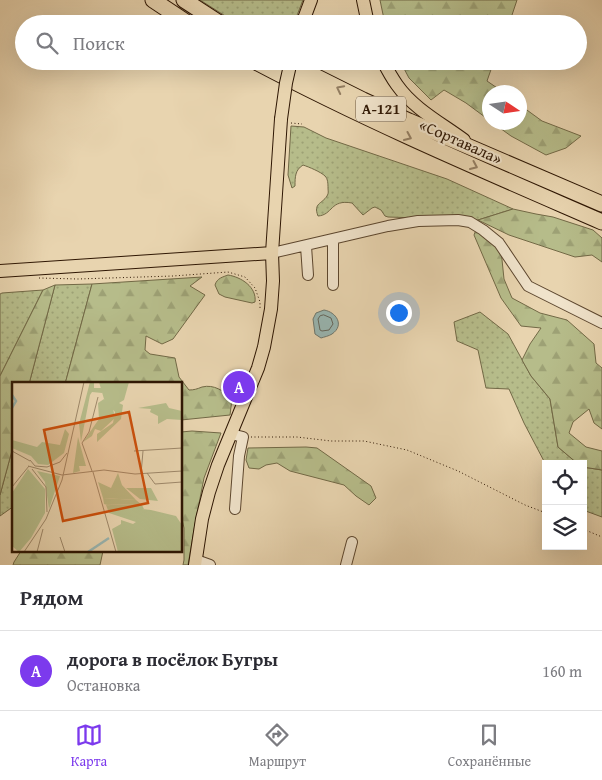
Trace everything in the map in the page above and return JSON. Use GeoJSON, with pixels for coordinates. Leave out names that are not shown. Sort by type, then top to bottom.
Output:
{"type":"FeatureCollection","features":[{"type":"Feature","properties":{"kind":"highway"},"geometry":{"type":"LineString","coordinates":[[153,0],[176,15]]}},
{"type":"Feature","properties":{"kind":"highway"},"geometry":{"type":"LineString","coordinates":[[184,0],[207,15]]}},
{"type":"Feature","properties":{"kind":"highway","name":"«Сортавала»"},"geometry":{"type":"LineString","coordinates":[[272,70],[400,133],[602,222]]}},
{"type":"Feature","properties":{"kind":"highway","name":"«Сортавала»"},"geometry":{"type":"LineString","coordinates":[[303,70],[386,111],[602,204]]}},
{"type":"Feature","properties":{"kind":"main road"},"geometry":{"type":"LineString","coordinates":[[305,15],[311,0]]}},
{"type":"Feature","properties":{"kind":"main road"},"geometry":{"type":"LineString","coordinates":[[363,0],[366,15]]}},
{"type":"Feature","properties":{"kind":"main road"},"geometry":{"type":"LineString","coordinates":[[195,562],[202,519],[209,492],[237,435],[264,347],[271,309],[272,253],[281,119],[289,70]]}},
{"type":"Feature","properties":{"kind":"main road"},"geometry":{"type":"LineString","coordinates":[[388,70],[397,86],[412,102],[480,152]]}},
{"type":"Feature","properties":{"kind":"main road"},"geometry":{"type":"LineString","coordinates":[[0,272],[272,253]]}},
{"type":"Feature","properties":{"kind":"street"},"geometry":{"type":"LineString","coordinates":[[272,253],[388,226],[418,221],[458,220],[470,222],[499,243],[528,286],[602,322]]}},
{"type":"Feature","properties":{"kind":"street"},"geometry":{"type":"LineString","coordinates":[[333,239],[333,285]]}},
{"type":"Feature","properties":{"kind":"street"},"geometry":{"type":"LineString","coordinates":[[306,246],[308,275]]}},
{"type":"Feature","properties":{"kind":"street"},"geometry":{"type":"LineString","coordinates":[[235,509],[240,456],[237,435]]}},
{"type":"Feature","properties":{"kind":"street"},"geometry":{"type":"LineString","coordinates":[[346,565],[352,542]]}},
{"type":"Feature","properties":{"kind":"street"},"geometry":{"type":"LineString","coordinates":[[195,562],[210,565]]}},
{"type":"Feature","properties":{"kind":"path"},"geometry":{"type":"LineString","coordinates":[[70,279],[173,276],[228,272],[245,277],[255,288],[260,302],[260,311]]}},
{"type":"Feature","properties":{"kind":"path"},"geometry":{"type":"LineString","coordinates":[[237,435],[297,437],[331,441],[364,441],[407,450],[542,511]]}},
{"type":"Feature","properties":{"kind":"path"},"geometry":{"type":"LineString","coordinates":[[587,530],[602,537]]}},
{"type":"Feature","properties":{"kind":"green space"},"geometry":{"type":"Polygon","coordinates":[[[200,0],[303,0],[297,15],[224,15],[200,0]]]}},
{"type":"Feature","properties":{"kind":"green space"},"geometry":{"type":"Polygon","coordinates":[[[380,0],[517,0],[512,15],[383,15],[380,0]]]}},
{"type":"Feature","properties":{"kind":"green space"},"geometry":{"type":"Polygon","coordinates":[[[405,70],[491,70],[487,81],[493,85],[482,85],[482,115],[444,90],[431,100],[409,78],[405,70]]]}},
{"type":"Feature","properties":{"kind":"green space"},"geometry":{"type":"Polygon","coordinates":[[[527,110],[542,121],[581,136],[566,148],[546,155],[503,130],[527,130],[527,110]]]}},
{"type":"Feature","properties":{"kind":"green space"},"geometry":{"type":"Polygon","coordinates":[[[291,126],[304,127],[326,138],[447,179],[513,209],[478,220],[388,217],[375,207],[363,215],[352,203],[345,202],[318,216],[317,206],[328,194],[327,180],[321,173],[303,165],[297,171],[295,186],[292,188],[288,175],[291,126]]]}},
{"type":"Feature","properties":{"kind":"green space"},"geometry":{"type":"Polygon","coordinates":[[[513,209],[553,217],[593,230],[602,238],[602,262],[592,255],[575,257],[509,235],[478,220],[513,209]]]}},
{"type":"Feature","properties":{"kind":"green space"},"geometry":{"type":"Polygon","coordinates":[[[477,227],[501,250],[504,279],[512,298],[540,313],[567,320],[594,344],[596,363],[602,368],[602,429],[594,423],[589,409],[573,422],[569,433],[586,447],[602,451],[602,470],[587,468],[587,460],[573,460],[558,447],[550,399],[531,376],[522,360],[541,328],[521,326],[501,298],[474,235],[477,227]]]}},
{"type":"Feature","properties":{"kind":"green space"},"geometry":{"type":"Polygon","coordinates":[[[228,275],[243,280],[251,287],[255,302],[225,297],[219,294],[215,285],[220,278],[228,275]]]}},
{"type":"Feature","properties":{"kind":"green space"},"geometry":{"type":"Polygon","coordinates":[[[202,277],[190,286],[205,295],[173,339],[162,344],[146,336],[145,350],[150,354],[175,358],[179,377],[189,390],[211,386],[226,393],[232,399],[230,415],[182,420],[182,382],[66,382],[92,284],[202,277]]]}},
{"type":"Feature","properties":{"kind":"green space"},"geometry":{"type":"Polygon","coordinates":[[[92,284],[66,382],[30,382],[55,285],[92,284]]]}},
{"type":"Feature","properties":{"kind":"green space"},"geometry":{"type":"Polygon","coordinates":[[[55,285],[30,382],[12,382],[12,450],[0,495],[0,376],[43,290],[55,285]]]}},
{"type":"Feature","properties":{"kind":"green space"},"geometry":{"type":"Polygon","coordinates":[[[43,290],[0,376],[0,294],[43,290]]]}},
{"type":"Feature","properties":{"kind":"green space"},"geometry":{"type":"Polygon","coordinates":[[[480,312],[508,334],[531,376],[550,399],[558,447],[573,460],[543,460],[509,389],[486,388],[478,350],[457,341],[454,322],[480,312]]]}},
{"type":"Feature","properties":{"kind":"green space"},"geometry":{"type":"Polygon","coordinates":[[[182,432],[221,433],[204,478],[188,565],[183,565],[182,432]]]}},
{"type":"Feature","properties":{"kind":"green space"},"geometry":{"type":"Polygon","coordinates":[[[248,448],[317,448],[371,486],[376,498],[369,505],[344,485],[290,471],[277,463],[266,465],[259,469],[249,468],[246,460],[248,448]]]}},
{"type":"Feature","properties":{"kind":"green space"},"geometry":{"type":"Polygon","coordinates":[[[12,450],[12,507],[0,516],[0,495],[12,450]]]}},
{"type":"Feature","properties":{"kind":"green space"},"geometry":{"type":"Polygon","coordinates":[[[587,468],[602,470],[602,517],[587,511],[587,468]]]}},
{"type":"Feature","properties":{"kind":"green space"},"geometry":{"type":"Polygon","coordinates":[[[20,552],[103,552],[100,565],[13,565],[20,552]]]}},
{"type":"Feature","properties":{"kind":"water"},"geometry":{"type":"Polygon","coordinates":[[[324,310],[335,316],[338,327],[332,334],[321,338],[315,334],[313,319],[316,313],[324,310]]]}},
{"type":"Feature","properties":{"kind":"place","name":"дорога в посёлок Бугры"},"geometry":{"type":"Point","coordinates":[239,387]}}]}
